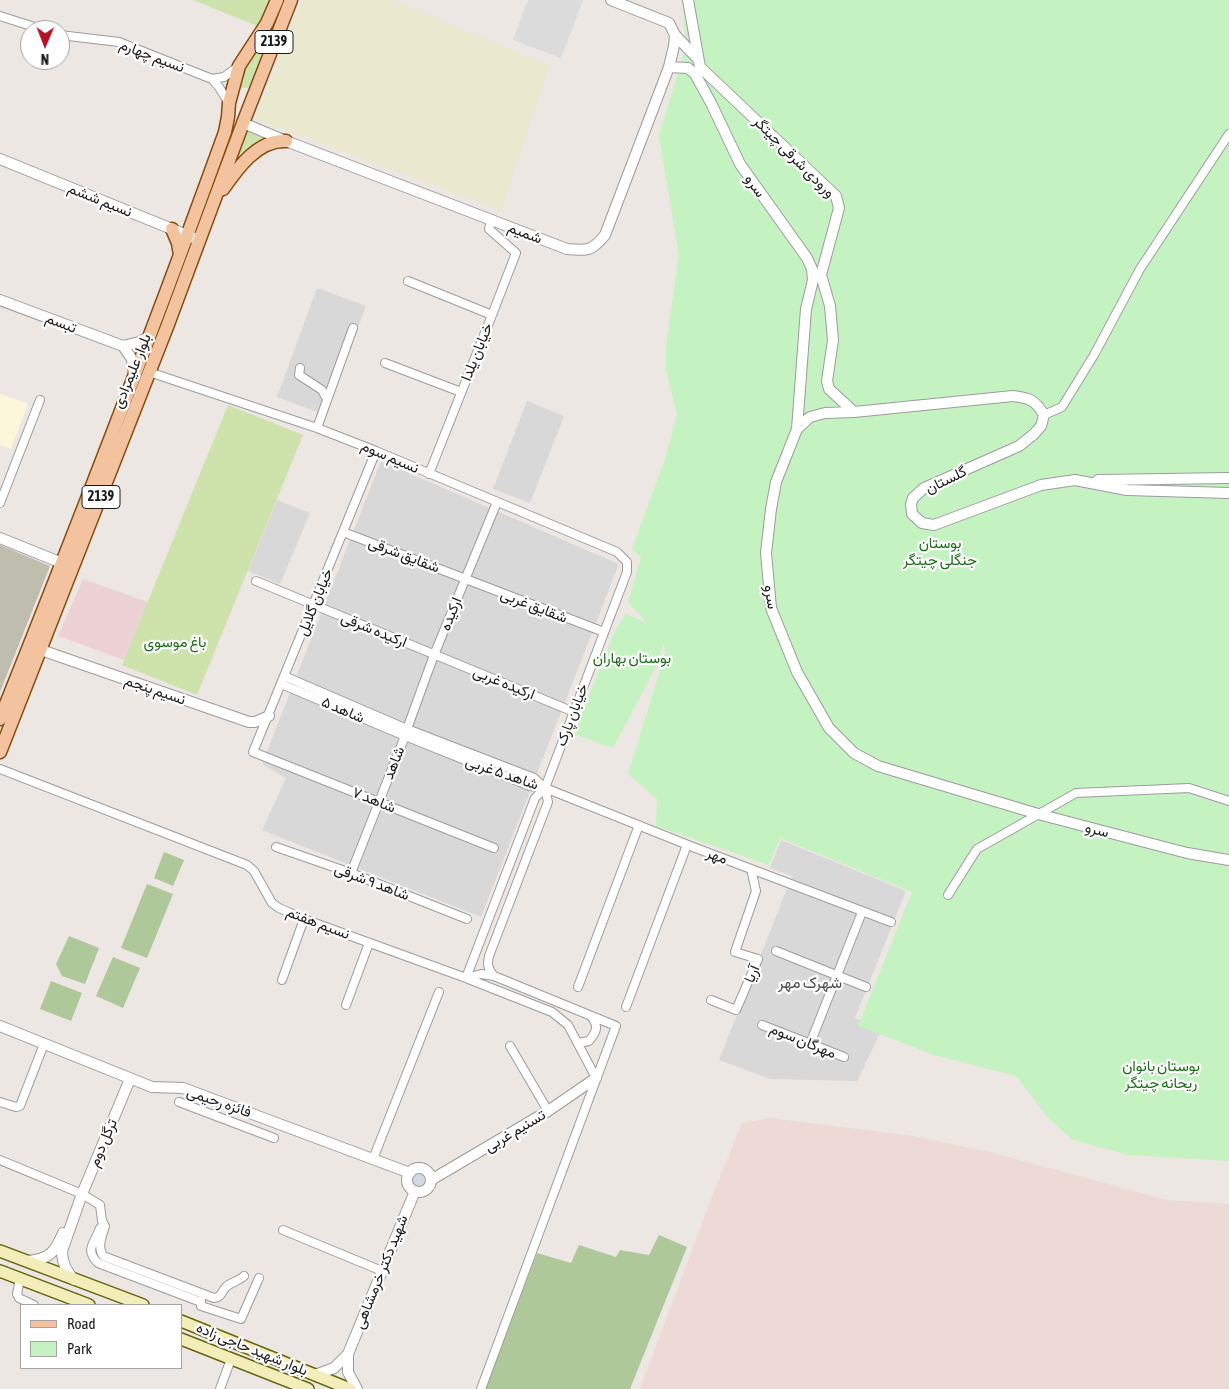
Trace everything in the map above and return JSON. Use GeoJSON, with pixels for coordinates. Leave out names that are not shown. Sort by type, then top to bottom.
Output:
{"type":"FeatureCollection","features":[{"type":"Feature","properties":{"kind":"main road","name":"بلوار علیمرادی"},"geometry":{"type":"LineString","coordinates":[[0,752],[149,372],[194,238],[225,132],[229,103],[239,66],[267,23],[277,0]]}},
{"type":"Feature","properties":{"kind":"main road","name":"بلوار علیمرادی"},"geometry":{"type":"LineString","coordinates":[[0,719],[180,259],[214,204],[291,0]]}},
{"type":"Feature","properties":{"kind":"main road"},"geometry":{"type":"LineString","coordinates":[[235,79],[236,86],[242,91],[250,90],[258,84]]}},
{"type":"Feature","properties":{"kind":"main road"},"geometry":{"type":"LineString","coordinates":[[214,204],[231,177],[265,144],[275,140],[286,141]]}},
{"type":"Feature","properties":{"kind":"main road"},"geometry":{"type":"LineString","coordinates":[[172,229],[178,243],[180,259]]}},
{"type":"Feature","properties":{"kind":"main road"},"geometry":{"type":"LineString","coordinates":[[0,1251],[140,1304]]}},
{"type":"Feature","properties":{"kind":"main road"},"geometry":{"type":"LineString","coordinates":[[0,1271],[85,1304]]}},
{"type":"Feature","properties":{"kind":"main road"},"geometry":{"type":"LineString","coordinates":[[78,1282],[75,1289],[85,1304]]}},
{"type":"Feature","properties":{"kind":"main road","name":"بلوار شهید حاجی زاده"},"geometry":{"type":"LineString","coordinates":[[182,1320],[350,1389]]}},
{"type":"Feature","properties":{"kind":"main road","name":"بلوار شهید حاجی زاده"},"geometry":{"type":"LineString","coordinates":[[182,1339],[308,1389]]}},
{"type":"Feature","properties":{"kind":"street","name":"ورودی شرقی چیتگر"},"geometry":{"type":"LineString","coordinates":[[612,0],[669,23],[675,35],[699,62],[836,196],[839,208],[821,275],[830,306],[833,340],[827,381],[829,389],[854,412]]}},
{"type":"Feature","properties":{"kind":"street"},"geometry":{"type":"LineString","coordinates":[[688,0],[699,62],[698,79]]}},
{"type":"Feature","properties":{"kind":"street"},"geometry":{"type":"LineString","coordinates":[[0,16],[20,22]]}},
{"type":"Feature","properties":{"kind":"street","name":"شمیم"},"geometry":{"type":"LineString","coordinates":[[243,123],[567,249],[584,251],[596,247],[606,235],[668,68],[675,35]]}},
{"type":"Feature","properties":{"kind":"street","name":"نسیم چهارم"},"geometry":{"type":"LineString","coordinates":[[70,36],[118,42],[212,79]]}},
{"type":"Feature","properties":{"kind":"street"},"geometry":{"type":"LineString","coordinates":[[212,79],[224,77],[239,66]]}},
{"type":"Feature","properties":{"kind":"street","name":"سرو"},"geometry":{"type":"LineString","coordinates":[[668,68],[688,68],[698,79],[740,164],[807,258],[812,268],[813,280],[806,309],[797,429],[776,482],[766,553],[771,608],[797,672],[829,728],[854,752],[878,766],[1038,814],[1187,853],[1229,860]]}},
{"type":"Feature","properties":{"kind":"street"},"geometry":{"type":"LineString","coordinates":[[212,79],[219,86],[229,103]]}},
{"type":"Feature","properties":{"kind":"street"},"geometry":{"type":"LineString","coordinates":[[797,429],[810,417],[825,413],[854,412],[1013,396],[1026,397],[1038,404],[1044,415],[1062,407],[1094,355],[1140,269],[1229,134]]}},
{"type":"Feature","properties":{"kind":"street","name":"نسیم ششم"},"geometry":{"type":"LineString","coordinates":[[0,159],[194,238]]}},
{"type":"Feature","properties":{"kind":"street"},"geometry":{"type":"LineString","coordinates":[[491,220],[489,229],[516,253],[492,315]]}},
{"type":"Feature","properties":{"kind":"street","name":"خیابان یلدا"},"geometry":{"type":"LineString","coordinates":[[408,281],[492,315],[429,474]]}},
{"type":"Feature","properties":{"kind":"street","name":"تبسم"},"geometry":{"type":"LineString","coordinates":[[0,300],[123,346]]}},
{"type":"Feature","properties":{"kind":"street"},"geometry":{"type":"LineString","coordinates":[[317,428],[353,328]]}},
{"type":"Feature","properties":{"kind":"street"},"geometry":{"type":"LineString","coordinates":[[134,377],[132,359],[123,346],[139,342],[150,336]]}},
{"type":"Feature","properties":{"kind":"street"},"geometry":{"type":"LineString","coordinates":[[385,363],[461,392]]}},
{"type":"Feature","properties":{"kind":"street"},"geometry":{"type":"LineString","coordinates":[[300,368],[299,375],[322,390],[327,399]]}},
{"type":"Feature","properties":{"kind":"street","name":"نسیم سوم"},"geometry":{"type":"LineString","coordinates":[[149,372],[317,428],[618,552],[624,557]]}},
{"type":"Feature","properties":{"kind":"street"},"geometry":{"type":"LineString","coordinates":[[0,503],[40,400]]}},
{"type":"Feature","properties":{"kind":"street","name":"گلستان"},"geometry":{"type":"LineString","coordinates":[[1044,415],[1041,426],[1018,446],[924,488],[913,498],[911,504],[912,514],[922,523],[934,525],[1041,485],[1075,480],[1127,490],[1229,494]]}},
{"type":"Feature","properties":{"kind":"street","name":"خیابان گلایل"},"geometry":{"type":"LineString","coordinates":[[253,752],[376,451]]}},
{"type":"Feature","properties":{"kind":"street"},"geometry":{"type":"LineString","coordinates":[[1075,480],[1229,478]]}},
{"type":"Feature","properties":{"kind":"street","name":"ارکیده"},"geometry":{"type":"LineString","coordinates":[[406,732],[434,654],[497,502]]}},
{"type":"Feature","properties":{"kind":"street","name":"شقایق شرقی"},"geometry":{"type":"LineString","coordinates":[[343,532],[465,579]]}},
{"type":"Feature","properties":{"kind":"street"},"geometry":{"type":"LineString","coordinates":[[0,538],[62,563]]}},
{"type":"Feature","properties":{"kind":"street","name":"خیابان پارک"},"geometry":{"type":"LineString","coordinates":[[466,978],[535,798],[545,788],[627,572],[627,562],[624,557]]}},
{"type":"Feature","properties":{"kind":"street","name":"شقایق غربی"},"geometry":{"type":"LineString","coordinates":[[465,579],[604,632]]}},
{"type":"Feature","properties":{"kind":"street"},"geometry":{"type":"LineString","coordinates":[[256,581],[313,604]]}},
{"type":"Feature","properties":{"kind":"street","name":"ارکیده شرقی"},"geometry":{"type":"LineString","coordinates":[[313,604],[434,654]]}},
{"type":"Feature","properties":{"kind":"street","name":"نسیم پنجم"},"geometry":{"type":"LineString","coordinates":[[41,650],[249,722],[255,722],[269,716]]}},
{"type":"Feature","properties":{"kind":"street","name":"ارکیده غربی"},"geometry":{"type":"LineString","coordinates":[[434,654],[574,712]]}},
{"type":"Feature","properties":{"kind":"street","name":"شاهد ۵"},"geometry":{"type":"LineString","coordinates":[[283,680],[406,732]]}},
{"type":"Feature","properties":{"kind":"street","name":"شاهد ۵ غربی"},"geometry":{"type":"LineString","coordinates":[[406,732],[530,786],[545,788]]}},
{"type":"Feature","properties":{"kind":"street","name":"شاهد"},"geometry":{"type":"LineString","coordinates":[[350,873],[406,732]]}},
{"type":"Feature","properties":{"kind":"street","name":"شاهد ۷"},"geometry":{"type":"LineString","coordinates":[[253,752],[494,848]]}},
{"type":"Feature","properties":{"kind":"street","name":"نسیم هفتم"},"geometry":{"type":"LineString","coordinates":[[0,769],[247,865],[254,871],[272,903],[279,908],[552,1012],[568,1025],[596,1078]]}},
{"type":"Feature","properties":{"kind":"street","name":"خیابان پارک"},"geometry":{"type":"LineString","coordinates":[[494,976],[489,970],[489,956],[548,802],[545,788]]}},
{"type":"Feature","properties":{"kind":"street","name":"مهر"},"geometry":{"type":"LineString","coordinates":[[545,788],[687,845],[891,922]]}},
{"type":"Feature","properties":{"kind":"street"},"geometry":{"type":"LineString","coordinates":[[948,895],[977,849],[1076,793],[1189,788],[1229,801]]}},
{"type":"Feature","properties":{"kind":"street"},"geometry":{"type":"LineString","coordinates":[[578,987],[640,826]]}},
{"type":"Feature","properties":{"kind":"street"},"geometry":{"type":"LineString","coordinates":[[626,1007],[687,845]]}},
{"type":"Feature","properties":{"kind":"street","name":"شاهد ۹ شرقی"},"geometry":{"type":"LineString","coordinates":[[276,847],[350,873],[467,919]]}},
{"type":"Feature","properties":{"kind":"street","name":"آریا"},"geometry":{"type":"LineString","coordinates":[[711,1000],[736,1010],[758,959],[735,952],[756,891],[751,869]]}},
{"type":"Feature","properties":{"kind":"street"},"geometry":{"type":"LineString","coordinates":[[810,1044],[862,912]]}},
{"type":"Feature","properties":{"kind":"street"},"geometry":{"type":"LineString","coordinates":[[282,980],[304,919]]}},
{"type":"Feature","properties":{"kind":"street"},"geometry":{"type":"LineString","coordinates":[[346,1005],[369,943]]}},
{"type":"Feature","properties":{"kind":"street"},"geometry":{"type":"LineString","coordinates":[[776,951],[866,987]]}},
{"type":"Feature","properties":{"kind":"street"},"geometry":{"type":"LineString","coordinates":[[466,978],[481,974],[494,976],[616,1026],[481,1389]]}},
{"type":"Feature","properties":{"kind":"street"},"geometry":{"type":"LineString","coordinates":[[373,1159],[439,992]]}},
{"type":"Feature","properties":{"kind":"street"},"geometry":{"type":"LineString","coordinates":[[578,1043],[589,1041],[596,1033],[596,1023],[590,1016]]}},
{"type":"Feature","properties":{"kind":"street","name":"مهرگان سوم"},"geometry":{"type":"LineString","coordinates":[[762,1025],[844,1057]]}},
{"type":"Feature","properties":{"kind":"street","name":"فائزه رحیمی"},"geometry":{"type":"LineString","coordinates":[[0,1026],[152,1087],[183,1088],[410,1173]]}},
{"type":"Feature","properties":{"kind":"street"},"geometry":{"type":"LineString","coordinates":[[0,1102],[16,1108],[20,1106],[44,1044]]}},
{"type":"Feature","properties":{"kind":"street"},"geometry":{"type":"LineString","coordinates":[[510,1046],[548,1111]]}},
{"type":"Feature","properties":{"kind":"street","name":"تسنیم غربی"},"geometry":{"type":"LineString","coordinates":[[431,1180],[548,1111],[596,1078]]}},
{"type":"Feature","properties":{"kind":"street","name":"ترگل دوم"},"geometry":{"type":"LineString","coordinates":[[28,1261],[43,1259],[49,1256],[59,1243],[70,1216],[76,1208],[130,1079]]}},
{"type":"Feature","properties":{"kind":"street"},"geometry":{"type":"LineString","coordinates":[[209,1114],[215,1099]]}},
{"type":"Feature","properties":{"kind":"street"},"geometry":{"type":"LineString","coordinates":[[179,1102],[274,1138]]}},
{"type":"Feature","properties":{"kind":"street"},"geometry":{"type":"LineString","coordinates":[[0,1160],[82,1194],[100,1205],[102,1221],[90,1250],[90,1255],[98,1263],[202,1298],[218,1298],[228,1285],[240,1280],[244,1276]]}},
{"type":"Feature","properties":{"kind":"street"},"geometry":{"type":"LineString","coordinates":[[415,1169],[423,1169],[429,1173],[431,1180],[428,1188],[425,1190],[415,1191],[408,1183],[410,1173],[415,1169]]}},
{"type":"Feature","properties":{"kind":"street","name":"شهید دکتر خرمشاهی"},"geometry":{"type":"LineString","coordinates":[[357,1389],[348,1372],[348,1354],[415,1191]]}},
{"type":"Feature","properties":{"kind":"street","name":"ترگل دوم"},"geometry":{"type":"LineString","coordinates":[[76,1208],[75,1216],[62,1251],[62,1260],[64,1268],[78,1282]]}},
{"type":"Feature","properties":{"kind":"street"},"geometry":{"type":"LineString","coordinates":[[283,1230],[382,1271]]}},
{"type":"Feature","properties":{"kind":"street"},"geometry":{"type":"LineString","coordinates":[[202,1298],[201,1306],[241,1319],[259,1278]]}},
{"type":"Feature","properties":{"kind":"street"},"geometry":{"type":"LineString","coordinates":[[20,1279],[17,1294],[19,1298],[32,1304]]}},
{"type":"Feature","properties":{"kind":"street","name":"شهید دکتر خرمشاهی"},"geometry":{"type":"LineString","coordinates":[[315,1375],[334,1368],[348,1354]]}},
{"type":"Feature","properties":{"kind":"street"},"geometry":{"type":"LineString","coordinates":[[220,1389],[231,1359]]}},
{"type":"Feature","properties":{"kind":"shaded area"},"geometry":{"type":"Polygon","coordinates":[[[302,0],[393,0],[550,66],[502,210],[255,119],[302,0]]]}},
{"type":"Feature","properties":{"kind":"shaded area"},"geometry":{"type":"Polygon","coordinates":[[[528,0],[583,0],[561,58],[513,40],[528,0]]]}},
{"type":"Feature","properties":{"kind":"shaded area"},"geometry":{"type":"Polygon","coordinates":[[[317,288],[366,306],[325,415],[277,397],[317,288]]]}},
{"type":"Feature","properties":{"kind":"shaded area"},"geometry":{"type":"Polygon","coordinates":[[[0,394],[28,404],[11,449],[0,445],[0,394]]]}},
{"type":"Feature","properties":{"kind":"shaded area"},"geometry":{"type":"Polygon","coordinates":[[[527,401],[564,416],[530,503],[493,489],[527,401]]]}},
{"type":"Feature","properties":{"kind":"shaded area"},"geometry":{"type":"Polygon","coordinates":[[[381,461],[619,564],[481,917],[262,830],[286,778],[262,764],[381,461]]]}},
{"type":"Feature","properties":{"kind":"shaded area"},"geometry":{"type":"Polygon","coordinates":[[[277,500],[310,513],[280,584],[248,571],[277,500]]]}},
{"type":"Feature","properties":{"kind":"shaded area"},"geometry":{"type":"Polygon","coordinates":[[[0,545],[50,566],[0,692],[0,545]]]}},
{"type":"Feature","properties":{"kind":"shaded area"},"geometry":{"type":"Polygon","coordinates":[[[83,579],[148,602],[124,660],[58,636],[83,579]]]}},
{"type":"Feature","properties":{"kind":"shaded area","name":"شهرک مهر"},"geometry":{"type":"Polygon","coordinates":[[[781,840],[906,891],[855,1018],[882,1029],[857,1081],[770,1079],[719,1060],[792,876],[770,868],[781,840]]]}},
{"type":"Feature","properties":{"kind":"shaded area"},"geometry":{"type":"Polygon","coordinates":[[[771,1118],[913,1136],[990,1152],[1167,1200],[1229,1204],[1229,1389],[640,1389],[712,1197],[742,1123],[771,1118]]]}},
{"type":"Feature","properties":{"kind":"shaded area"},"geometry":{"type":"Polygon","coordinates":[[[419,1168],[427,1172],[431,1180],[427,1188],[419,1192],[411,1188],[407,1180],[411,1172],[419,1168]]]}},
{"type":"Feature","properties":{"kind":"green space"},"geometry":{"type":"Polygon","coordinates":[[[193,0],[270,0],[260,27],[193,0]]]}},
{"type":"Feature","properties":{"kind":"green space","name":"بوستان جنگلی چیتگر"},"geometry":{"type":"Polygon","coordinates":[[[682,0],[1229,0],[1229,1161],[1128,1155],[1073,1140],[1049,1119],[1016,1076],[934,1055],[858,1026],[912,892],[780,838],[769,865],[656,826],[657,799],[628,774],[665,654],[664,643],[656,667],[613,748],[574,734],[616,629],[626,614],[647,623],[628,602],[641,557],[632,549],[665,459],[677,415],[666,370],[666,345],[679,255],[659,135],[686,46],[682,0]]]}},
{"type":"Feature","properties":{"kind":"green space"},"geometry":{"type":"Polygon","coordinates":[[[273,30],[252,85],[242,88],[238,84],[237,73],[259,50],[273,30]]]}},
{"type":"Feature","properties":{"kind":"green space"},"geometry":{"type":"Polygon","coordinates":[[[246,129],[267,138],[254,146],[227,177],[246,129]]]}},
{"type":"Feature","properties":{"kind":"green space","name":"باغ موسوی"},"geometry":{"type":"Polygon","coordinates":[[[228,405],[303,435],[197,695],[122,665],[228,405]]]}},
{"type":"Feature","properties":{"kind":"green space"},"geometry":{"type":"Polygon","coordinates":[[[164,852],[184,860],[173,886],[154,878],[164,852]]]}},
{"type":"Feature","properties":{"kind":"green space"},"geometry":{"type":"Polygon","coordinates":[[[147,884],[173,894],[147,958],[121,948],[147,884]]]}},
{"type":"Feature","properties":{"kind":"green space"},"geometry":{"type":"Polygon","coordinates":[[[69,936],[99,948],[85,984],[62,976],[56,964],[69,936]]]}},
{"type":"Feature","properties":{"kind":"green space"},"geometry":{"type":"Polygon","coordinates":[[[113,957],[140,968],[123,1008],[96,996],[113,957]]]}},
{"type":"Feature","properties":{"kind":"green space"},"geometry":{"type":"Polygon","coordinates":[[[51,981],[82,993],[71,1021],[40,1009],[51,981]]]}},
{"type":"Feature","properties":{"kind":"green space"},"geometry":{"type":"Polygon","coordinates":[[[659,1235],[687,1247],[630,1389],[485,1389],[537,1253],[571,1263],[579,1245],[616,1257],[620,1250],[649,1255],[659,1235]]]}},
{"type":"Feature","properties":{"kind":"district","name":"شهرک مهر"},"geometry":{"type":"Point","coordinates":[810,983]}},
{"type":"Feature","properties":{"kind":"park label","name":"بوستان بهاران"},"geometry":{"type":"Point","coordinates":[632,658]}},
{"type":"Feature","properties":{"kind":"park label","name":"بوستان بانوان ریحانه چیتگر"},"geometry":{"type":"Point","coordinates":[1161,1074]}}]}
